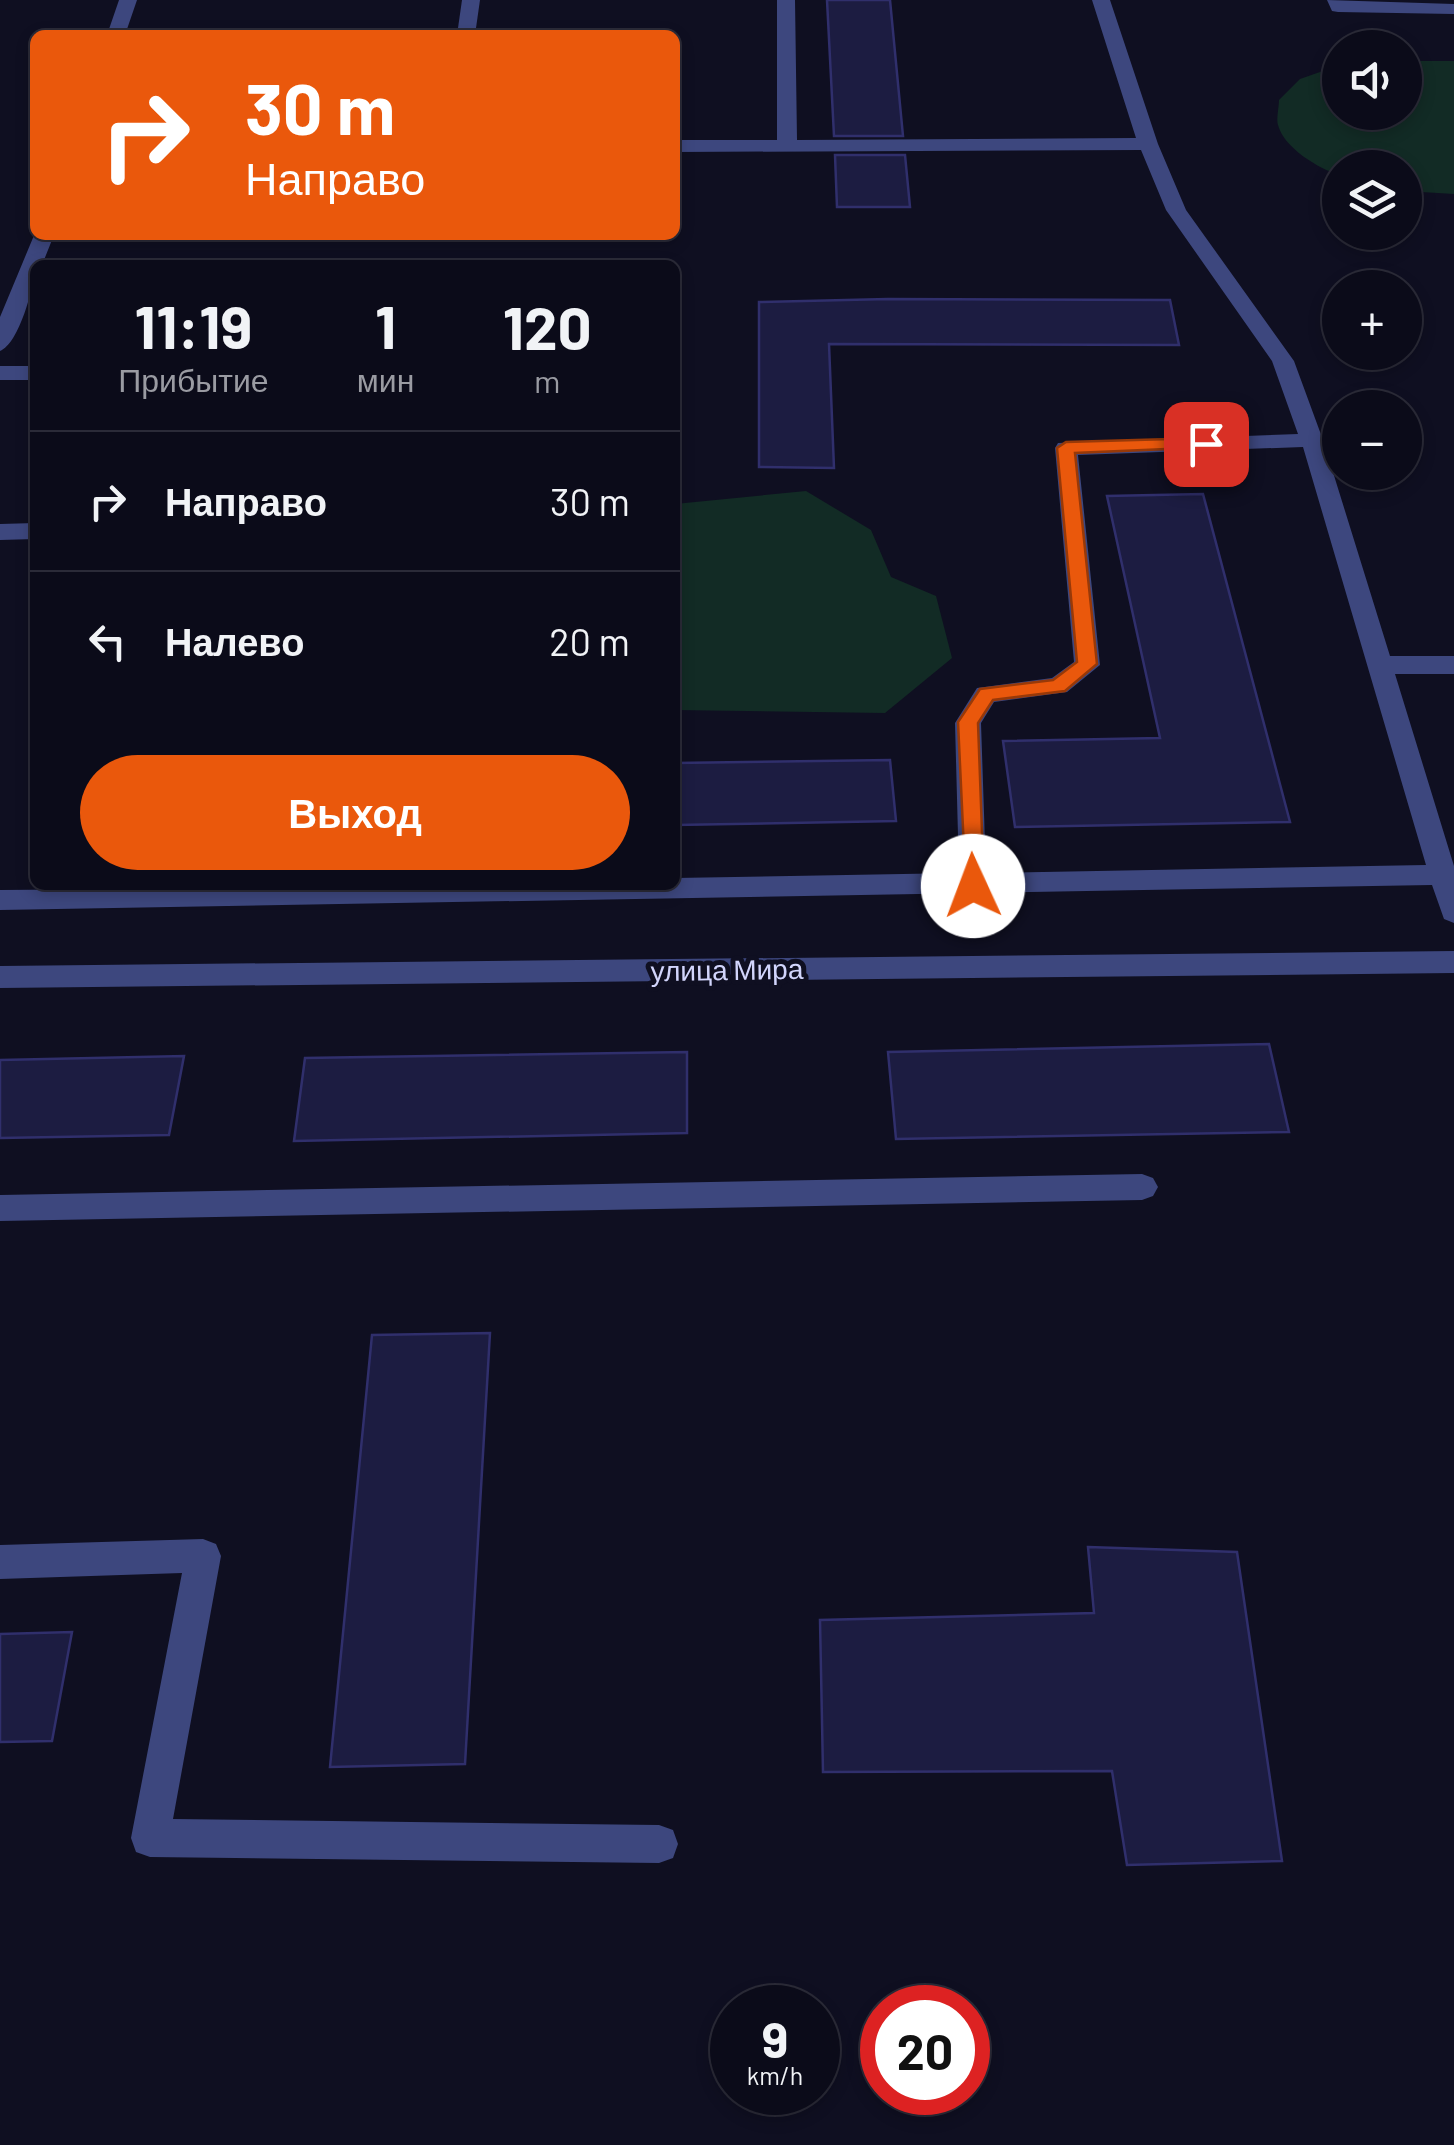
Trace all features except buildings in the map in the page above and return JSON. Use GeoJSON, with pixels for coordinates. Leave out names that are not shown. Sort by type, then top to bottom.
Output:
{"type":"FeatureCollection","features":[{"type":"Feature","properties":{"kind":"street"},"geometry":{"type":"LineString","coordinates":[[118,30],[128,0]]}},
{"type":"Feature","properties":{"kind":"street"},"geometry":{"type":"LineString","coordinates":[[467,30],[471,0]]}},
{"type":"Feature","properties":{"kind":"street"},"geometry":{"type":"LineString","coordinates":[[786,0],[787,144]]}},
{"type":"Feature","properties":{"kind":"street"},"geometry":{"type":"LineString","coordinates":[[1101,0],[1148,144],[1176,210],[1283,361],[1312,440],[1454,912]]}},
{"type":"Feature","properties":{"kind":"street"},"geometry":{"type":"LineString","coordinates":[[1336,0],[1338,7],[1454,9]]}},
{"type":"Feature","properties":{"kind":"street"},"geometry":{"type":"LineString","coordinates":[[680,146],[1148,144]]}},
{"type":"Feature","properties":{"kind":"street"},"geometry":{"type":"LineString","coordinates":[[0,344],[30,270]]}},
{"type":"Feature","properties":{"kind":"street"},"geometry":{"type":"LineString","coordinates":[[0,373],[30,373]]}},
{"type":"Feature","properties":{"kind":"street"},"geometry":{"type":"LineString","coordinates":[[973,886],[968,722],[986,694],[1058,686],[1087,664],[1066,448],[1312,440]]}},
{"type":"Feature","properties":{"kind":"street"},"geometry":{"type":"LineString","coordinates":[[0,532],[30,531]]}},
{"type":"Feature","properties":{"kind":"street"},"geometry":{"type":"LineString","coordinates":[[1380,664],[1454,665]]}},
{"type":"Feature","properties":{"kind":"street"},"geometry":{"type":"LineString","coordinates":[[0,900],[1442,875]]}},
{"type":"Feature","properties":{"kind":"street","name":"улица Мира"},"geometry":{"type":"LineString","coordinates":[[0,978],[1454,962]]}},
{"type":"Feature","properties":{"kind":"street"},"geometry":{"type":"LineString","coordinates":[[0,1208],[1142,1187]]}},
{"type":"Feature","properties":{"kind":"street"},"geometry":{"type":"LineString","coordinates":[[0,1562],[202,1556],[150,1838],[659,1844]]}},
{"type":"Feature","properties":{"kind":"green space"},"geometry":{"type":"Polygon","coordinates":[[[1422,61],[1454,61],[1454,194],[1422,192],[1422,150],[1322,150],[1322,167],[1303,156],[1287,142],[1277,122],[1279,100],[1300,79],[1322,71],[1322,130],[1422,130],[1422,61]]]}},
{"type":"Feature","properties":{"kind":"green space"},"geometry":{"type":"Polygon","coordinates":[[[806,491],[871,530],[891,577],[936,596],[952,658],[885,713],[680,710],[680,504],[806,491]]]}},
{"type":"Feature","properties":{"kind":"route"},"geometry":{"type":"LineString","coordinates":[[973,886],[968,722],[986,694],[1058,686],[1087,664],[1066,448],[1206,444]]}}]}
